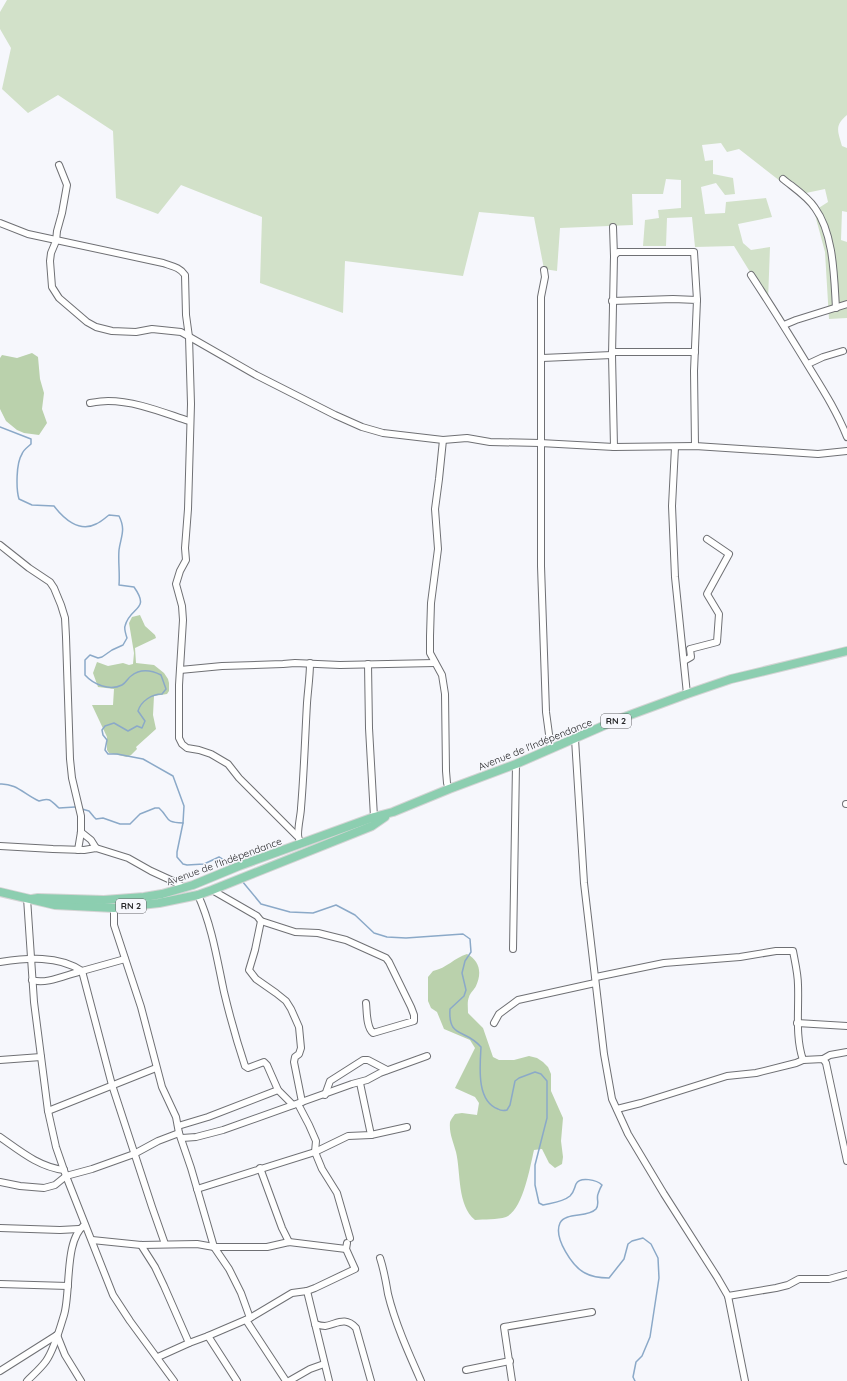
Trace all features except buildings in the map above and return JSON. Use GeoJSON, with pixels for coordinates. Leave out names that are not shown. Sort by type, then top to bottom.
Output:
{"type":"FeatureCollection","features":[{"type":"Feature","properties":{"kind":"main road","name":"Avenue de l'Indépendance"},"geometry":{"type":"LineString","coordinates":[[30,899],[122,899],[156,895],[184,888],[239,866],[374,817],[393,812],[516,764],[619,719],[687,694],[732,680],[847,651]]}},
{"type":"Feature","properties":{"kind":"main road","name":"Avenue de l'Indépendance"},"geometry":{"type":"LineString","coordinates":[[0,892],[55,906],[114,908],[160,903],[198,895],[212,890],[372,826],[393,812]]}},
{"type":"Feature","properties":{"kind":"street"},"geometry":{"type":"LineString","coordinates":[[59,165],[67,185],[56,241],[51,253],[50,261],[52,287],[59,298],[87,322],[96,327],[112,331],[136,332],[152,329],[166,329],[182,332],[256,375],[362,427],[383,433],[443,440],[467,438],[490,442],[614,447],[695,446],[818,454],[847,450]]}},
{"type":"Feature","properties":{"kind":"street"},"geometry":{"type":"LineString","coordinates":[[783,179],[816,208],[829,237],[836,308]]}},
{"type":"Feature","properties":{"kind":"street"},"geometry":{"type":"LineString","coordinates":[[0,223],[28,234],[56,241],[163,263],[176,268],[185,275],[191,404],[188,510],[185,548],[186,560],[180,571],[176,584],[182,606],[183,620],[180,670],[179,738],[182,744],[187,748],[199,750],[223,760],[228,764],[239,778],[297,836],[301,844]]}},
{"type":"Feature","properties":{"kind":"street"},"geometry":{"type":"LineString","coordinates":[[613,227],[614,256],[612,353],[614,447]]}},
{"type":"Feature","properties":{"kind":"street"},"geometry":{"type":"LineString","coordinates":[[614,256],[618,252],[694,252],[697,300],[695,352],[695,446]]}},
{"type":"Feature","properties":{"kind":"street"},"geometry":{"type":"LineString","coordinates":[[544,270],[545,277],[542,296],[540,443],[541,566],[546,712],[551,749]]}},
{"type":"Feature","properties":{"kind":"street"},"geometry":{"type":"LineString","coordinates":[[751,275],[844,420],[847,437]]}},
{"type":"Feature","properties":{"kind":"street"},"geometry":{"type":"LineString","coordinates":[[612,301],[673,299],[697,300]]}},
{"type":"Feature","properties":{"kind":"street"},"geometry":{"type":"LineString","coordinates":[[784,325],[847,304]]}},
{"type":"Feature","properties":{"kind":"street"},"geometry":{"type":"LineString","coordinates":[[808,364],[843,350]]}},
{"type":"Feature","properties":{"kind":"street"},"geometry":{"type":"LineString","coordinates":[[542,358],[612,353],[695,352]]}},
{"type":"Feature","properties":{"kind":"street"},"geometry":{"type":"LineString","coordinates":[[90,403],[107,401],[122,402],[190,421]]}},
{"type":"Feature","properties":{"kind":"street"},"geometry":{"type":"LineString","coordinates":[[443,440],[435,509],[438,549],[431,603],[430,653],[442,675],[445,694],[446,771],[449,789]]}},
{"type":"Feature","properties":{"kind":"street"},"geometry":{"type":"LineString","coordinates":[[675,447],[672,506],[675,577],[687,694]]}},
{"type":"Feature","properties":{"kind":"street"},"geometry":{"type":"LineString","coordinates":[[684,661],[691,657],[690,650],[717,642],[719,614],[707,594],[729,554],[707,539]]}},
{"type":"Feature","properties":{"kind":"street"},"geometry":{"type":"LineString","coordinates":[[0,545],[50,582],[54,588],[65,618],[70,759],[81,816],[81,832],[78,850]]}},
{"type":"Feature","properties":{"kind":"street"},"geometry":{"type":"LineString","coordinates":[[180,670],[222,666],[310,663],[340,665],[435,663]]}},
{"type":"Feature","properties":{"kind":"street"},"geometry":{"type":"LineString","coordinates":[[297,836],[300,824],[310,663]]}},
{"type":"Feature","properties":{"kind":"street"},"geometry":{"type":"LineString","coordinates":[[368,664],[369,728],[374,817]]}},
{"type":"Feature","properties":{"kind":"street"},"geometry":{"type":"LineString","coordinates":[[575,739],[584,883],[604,1054],[612,1099],[628,1134],[728,1296],[745,1381]]}},
{"type":"Feature","properties":{"kind":"street"},"geometry":{"type":"LineString","coordinates":[[513,949],[516,764]]}},
{"type":"Feature","properties":{"kind":"street"},"geometry":{"type":"LineString","coordinates":[[81,832],[91,840],[96,848]]}},
{"type":"Feature","properties":{"kind":"street"},"geometry":{"type":"LineString","coordinates":[[0,846],[78,850],[96,848],[128,858],[184,888]]}},
{"type":"Feature","properties":{"kind":"street"},"geometry":{"type":"LineString","coordinates":[[212,890],[262,921],[295,932],[318,933],[342,939],[386,958],[411,1007],[414,1015],[414,1021],[373,1033],[370,1031],[366,1002]]}},
{"type":"Feature","properties":{"kind":"street"},"geometry":{"type":"LineString","coordinates":[[198,895],[206,912],[227,1006],[245,1066],[248,1068],[264,1062],[267,1065],[278,1090],[298,1104]]}},
{"type":"Feature","properties":{"kind":"street"},"geometry":{"type":"LineString","coordinates":[[30,899],[32,980],[48,1110],[56,1147],[82,1227],[92,1240],[113,1295],[138,1333],[158,1357],[174,1381]]}},
{"type":"Feature","properties":{"kind":"street"},"geometry":{"type":"LineString","coordinates":[[114,908],[114,925],[141,1007],[156,1068],[162,1087],[176,1117],[214,1247],[229,1269],[241,1293],[248,1319],[287,1381],[310,1369],[324,1364]]}},
{"type":"Feature","properties":{"kind":"street"},"geometry":{"type":"LineString","coordinates":[[158,1357],[188,1343],[248,1319],[292,1293],[307,1291],[355,1269],[337,1192],[322,1169],[315,1152],[316,1141],[298,1104],[294,1062],[295,1057],[299,1054],[301,1048],[299,1027],[286,1001],[256,979],[249,970],[262,921]]}},
{"type":"Feature","properties":{"kind":"street"},"geometry":{"type":"LineString","coordinates":[[494,1023],[499,1014],[518,1000],[664,963],[776,951],[793,951],[798,983],[797,1023],[804,1060]]}},
{"type":"Feature","properties":{"kind":"street"},"geometry":{"type":"LineString","coordinates":[[0,962],[32,958],[60,961],[74,966],[82,971],[112,1085],[165,1244]]}},
{"type":"Feature","properties":{"kind":"street"},"geometry":{"type":"LineString","coordinates":[[32,980],[38,982],[45,981],[125,959]]}},
{"type":"Feature","properties":{"kind":"street"},"geometry":{"type":"LineString","coordinates":[[797,1023],[847,1026]]}},
{"type":"Feature","properties":{"kind":"street"},"geometry":{"type":"LineString","coordinates":[[617,1108],[641,1103],[727,1076],[756,1073],[804,1060],[823,1059],[830,1055],[847,1052]]}},
{"type":"Feature","properties":{"kind":"street"},"geometry":{"type":"LineString","coordinates":[[180,1132],[196,1137],[223,1130],[360,1083],[387,1070],[426,1056]]}},
{"type":"Feature","properties":{"kind":"street"},"geometry":{"type":"LineString","coordinates":[[0,1060],[41,1057]]}},
{"type":"Feature","properties":{"kind":"street"},"geometry":{"type":"LineString","coordinates":[[823,1059],[826,1063],[847,1161]]}},
{"type":"Feature","properties":{"kind":"street"},"geometry":{"type":"LineString","coordinates":[[325,1094],[330,1081],[363,1060],[368,1060],[387,1070]]}},
{"type":"Feature","properties":{"kind":"street"},"geometry":{"type":"LineString","coordinates":[[48,1110],[156,1068]]}},
{"type":"Feature","properties":{"kind":"street"},"geometry":{"type":"LineString","coordinates":[[360,1083],[371,1135]]}},
{"type":"Feature","properties":{"kind":"street"},"geometry":{"type":"LineString","coordinates":[[0,1137],[40,1164],[65,1173],[92,1169],[134,1154],[208,1117],[278,1090]]}},
{"type":"Feature","properties":{"kind":"street"},"geometry":{"type":"LineString","coordinates":[[197,1189],[315,1152],[348,1136],[371,1135],[407,1127]]}},
{"type":"Feature","properties":{"kind":"street"},"geometry":{"type":"LineString","coordinates":[[260,1168],[282,1228],[289,1242]]}},
{"type":"Feature","properties":{"kind":"street"},"geometry":{"type":"LineString","coordinates":[[0,1182],[20,1186],[44,1188],[55,1185],[65,1173]]}},
{"type":"Feature","properties":{"kind":"street"},"geometry":{"type":"LineString","coordinates":[[0,1228],[60,1230],[82,1227]]}},
{"type":"Feature","properties":{"kind":"street"},"geometry":{"type":"LineString","coordinates":[[27,1381],[47,1360],[65,1314],[70,1263],[75,1240],[82,1227]]}},
{"type":"Feature","properties":{"kind":"street"},"geometry":{"type":"LineString","coordinates":[[92,1240],[141,1245],[197,1244],[214,1247],[267,1248],[289,1242],[348,1243]]}},
{"type":"Feature","properties":{"kind":"street"},"geometry":{"type":"LineString","coordinates":[[141,1245],[155,1267],[188,1343]]}},
{"type":"Feature","properties":{"kind":"street"},"geometry":{"type":"LineString","coordinates":[[380,1258],[386,1276],[388,1295],[399,1328],[421,1381]]}},
{"type":"Feature","properties":{"kind":"street"},"geometry":{"type":"LineString","coordinates":[[728,1296],[776,1288],[788,1285],[796,1280],[829,1279],[847,1274]]}},
{"type":"Feature","properties":{"kind":"street"},"geometry":{"type":"LineString","coordinates":[[0,1284],[68,1286]]}},
{"type":"Feature","properties":{"kind":"street"},"geometry":{"type":"LineString","coordinates":[[307,1291],[329,1381]]}},
{"type":"Feature","properties":{"kind":"street"},"geometry":{"type":"LineString","coordinates":[[512,1381],[504,1327],[592,1312]]}},
{"type":"Feature","properties":{"kind":"street"},"geometry":{"type":"LineString","coordinates":[[315,1324],[324,1326],[337,1322],[353,1324],[356,1328],[371,1381]]}},
{"type":"Feature","properties":{"kind":"street"},"geometry":{"type":"LineString","coordinates":[[0,1371],[57,1335]]}},
{"type":"Feature","properties":{"kind":"street"},"geometry":{"type":"LineString","coordinates":[[57,1335],[65,1355],[81,1381]]}},
{"type":"Feature","properties":{"kind":"street"},"geometry":{"type":"LineString","coordinates":[[208,1336],[237,1381]]}},
{"type":"Feature","properties":{"kind":"street"},"geometry":{"type":"LineString","coordinates":[[466,1370],[510,1361]]}},
{"type":"Feature","properties":{"kind":"street"},"geometry":{"type":"LineString","coordinates":[[33,1381],[35,1373]]}},
{"type":"Feature","properties":{"kind":"green space"},"geometry":{"type":"Polygon","coordinates":[[[7,0],[847,0],[847,115],[840,122],[838,129],[842,146],[847,148],[847,212],[842,211],[841,240],[847,242],[847,318],[829,319],[825,252],[814,211],[828,202],[825,189],[806,193],[792,181],[780,181],[739,149],[727,152],[721,143],[702,145],[705,161],[713,160],[713,174],[733,178],[735,194],[725,195],[716,183],[701,187],[705,214],[725,213],[726,202],[766,198],[772,217],[738,224],[743,243],[751,250],[770,247],[768,301],[734,246],[695,247],[692,217],[667,218],[666,246],[643,246],[645,220],[659,218],[658,210],[681,208],[681,180],[666,179],[663,194],[632,194],[633,225],[560,228],[557,271],[544,269],[534,217],[479,212],[463,276],[345,261],[343,313],[260,283],[262,217],[181,185],[158,214],[116,198],[113,131],[58,95],[28,113],[2,89],[11,48],[0,29],[0,12],[7,0]]]}},
{"type":"Feature","properties":{"kind":"green space"},"geometry":{"type":"Polygon","coordinates":[[[32,353],[38,357],[40,379],[44,393],[42,409],[47,423],[39,435],[24,433],[17,430],[6,421],[0,409],[0,358],[2,355],[17,358],[32,353]]]}},
{"type":"Feature","properties":{"kind":"green space"},"geometry":{"type":"Polygon","coordinates":[[[140,615],[145,626],[155,635],[156,638],[135,648],[136,663],[154,665],[164,673],[168,679],[169,691],[167,694],[154,696],[153,715],[156,729],[136,747],[137,749],[131,755],[127,757],[109,753],[107,750],[107,737],[92,705],[113,705],[114,689],[98,687],[93,673],[97,662],[108,666],[123,663],[129,665],[133,664],[134,653],[129,623],[132,617],[140,615]]]}},
{"type":"Feature","properties":{"kind":"green space"},"geometry":{"type":"Polygon","coordinates":[[[467,954],[475,960],[479,968],[478,981],[468,999],[468,1013],[483,1028],[493,1057],[499,1060],[514,1060],[529,1056],[537,1058],[543,1062],[548,1067],[551,1074],[551,1091],[563,1118],[561,1141],[563,1157],[562,1164],[555,1168],[549,1163],[542,1149],[534,1150],[525,1187],[517,1206],[512,1213],[499,1219],[475,1220],[469,1214],[462,1197],[458,1160],[450,1130],[450,1122],[455,1114],[462,1113],[477,1115],[479,1103],[475,1097],[455,1088],[475,1048],[470,1040],[444,1029],[437,1012],[431,1008],[428,1001],[428,977],[433,971],[442,968],[467,954]]]}},
{"type":"Feature","properties":{"kind":"waterway"},"geometry":{"type":"LineString","coordinates":[[0,427],[31,439],[31,444],[23,451],[20,458],[17,483],[19,499],[32,505],[54,506],[72,523],[84,527],[98,523],[109,515],[119,516],[123,529],[119,550],[119,585],[134,587],[139,595],[140,605],[131,615],[125,627],[127,638],[123,645],[102,657],[98,658],[90,655],[85,660],[85,675],[93,682],[102,686],[117,687],[125,683],[135,673],[150,671],[161,675],[166,689],[162,694],[154,695],[147,699],[139,707],[138,711],[145,721],[142,728],[137,726],[128,731],[114,723],[105,726],[102,730],[103,735],[107,740],[105,750],[108,754],[117,754],[143,759],[173,776],[184,806],[183,823],[177,852],[177,857],[183,864],[204,864],[219,857],[233,866]]}},
{"type":"Feature","properties":{"kind":"waterway"},"geometry":{"type":"LineString","coordinates":[[0,784],[16,787],[39,801],[46,799],[50,800],[59,808],[75,807]]}},
{"type":"Feature","properties":{"kind":"waterway"},"geometry":{"type":"LineString","coordinates":[[82,809],[89,811],[96,819],[103,818],[120,824],[130,824],[140,814],[155,808],[159,808],[170,821],[183,823]]}},
{"type":"Feature","properties":{"kind":"waterway"},"geometry":{"type":"LineString","coordinates":[[242,881],[261,904],[290,912],[313,913],[336,905],[355,915],[374,933],[387,937],[406,938],[463,934],[470,939],[471,952],[465,961],[462,973],[466,990],[464,996],[450,1009],[450,1018],[455,1029],[475,1041],[481,1047],[481,1082],[486,1099],[491,1105],[502,1111],[507,1110],[510,1105],[515,1081],[519,1078],[535,1072],[541,1074],[547,1081],[547,1118],[535,1165],[535,1185],[539,1203],[543,1205],[567,1198],[572,1193],[576,1184],[581,1180],[593,1180],[602,1185],[598,1196],[598,1205],[596,1209],[592,1212],[567,1217],[560,1223],[559,1236],[565,1251],[580,1270],[603,1278],[609,1278],[624,1259],[628,1244],[632,1241],[643,1238],[651,1244],[658,1258],[659,1278],[650,1337],[642,1356],[636,1362],[633,1377],[635,1381]]}}]}
